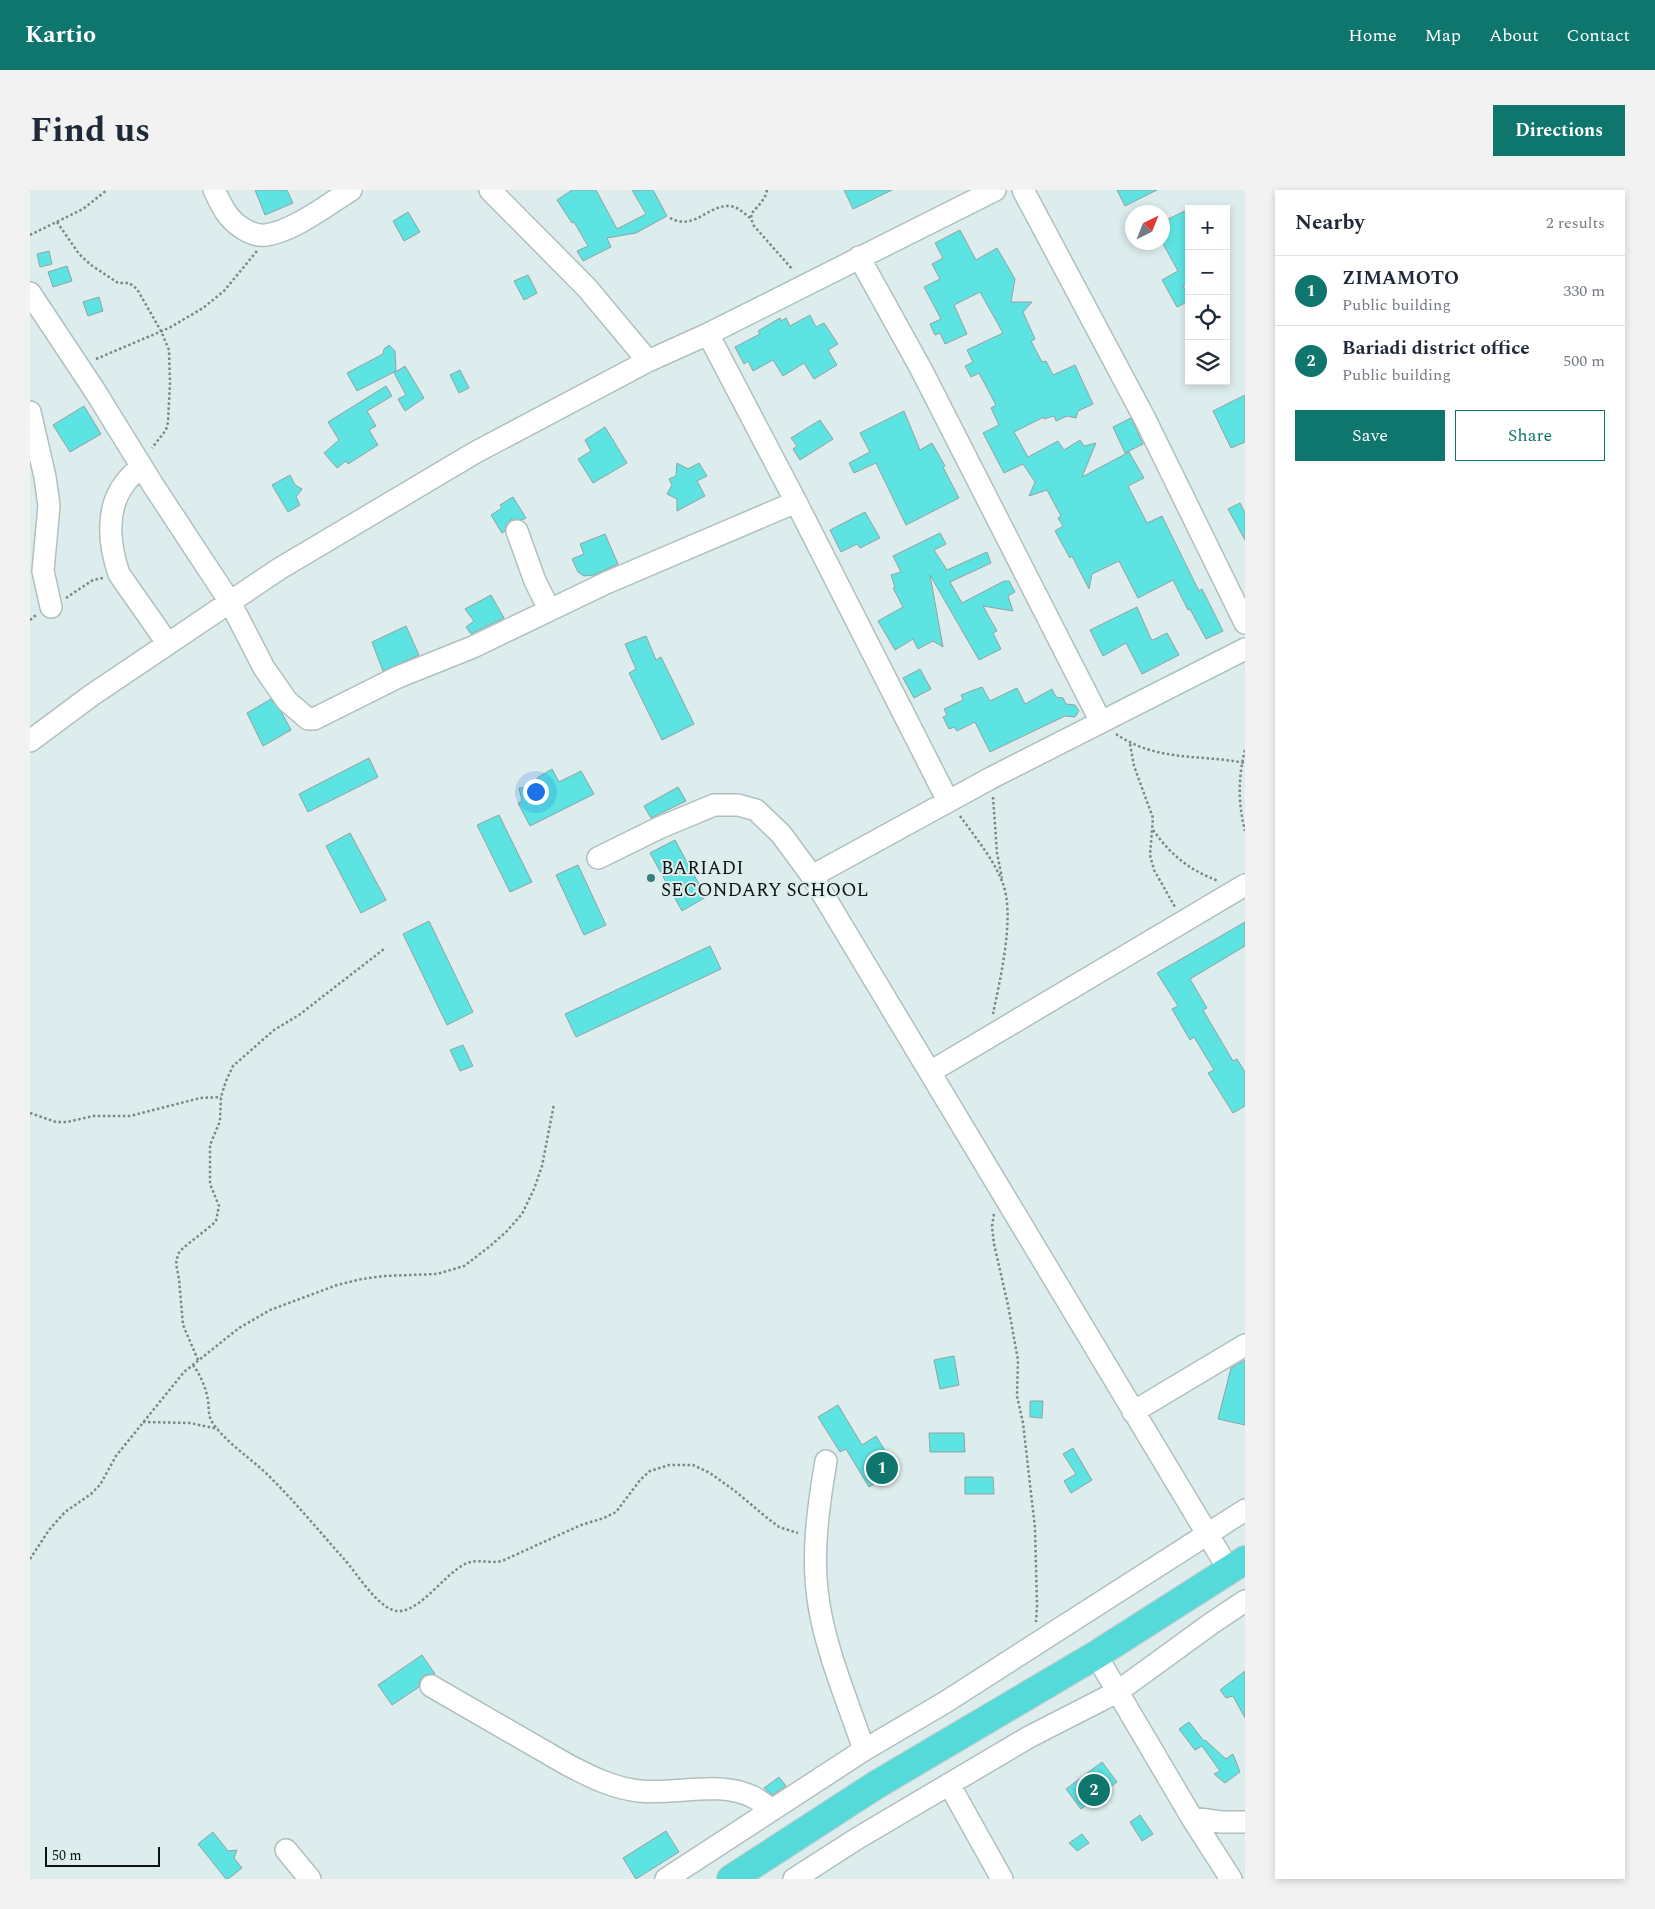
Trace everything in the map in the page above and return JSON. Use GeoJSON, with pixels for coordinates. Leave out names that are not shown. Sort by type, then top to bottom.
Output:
{"type":"FeatureCollection","features":[{"type":"Feature","properties":{"kind":"highway"},"geometry":{"type":"LineString","coordinates":[[731,1879],[876,1785],[1096,1655],[1237,1565]]}},
{"type":"Feature","properties":{"kind":"street"},"geometry":{"type":"LineString","coordinates":[[214,190],[226,213],[240,227],[253,233],[265,235],[291,227],[351,190]]}},
{"type":"Feature","properties":{"kind":"street"},"geometry":{"type":"LineString","coordinates":[[490,190],[587,288],[648,361]]}},
{"type":"Feature","properties":{"kind":"street"},"geometry":{"type":"LineString","coordinates":[[30,741],[92,695],[279,569],[476,452],[648,361],[708,334],[995,190]]}},
{"type":"Feature","properties":{"kind":"street"},"geometry":{"type":"LineString","coordinates":[[1023,190],[1144,419],[1245,623]]}},
{"type":"Feature","properties":{"kind":"street"},"geometry":{"type":"LineString","coordinates":[[859,257],[921,369],[1101,722]]}},
{"type":"Feature","properties":{"kind":"street"},"geometry":{"type":"LineString","coordinates":[[30,293],[230,602],[264,668],[287,701],[308,720],[314,719],[398,677],[473,647],[606,583],[796,502]]}},
{"type":"Feature","properties":{"kind":"street"},"geometry":{"type":"LineString","coordinates":[[708,334],[948,801]]}},
{"type":"Feature","properties":{"kind":"street"},"geometry":{"type":"LineString","coordinates":[[30,412],[45,477],[49,506],[43,571],[51,607]]}},
{"type":"Feature","properties":{"kind":"street"},"geometry":{"type":"LineString","coordinates":[[141,466],[125,483],[117,497],[111,517],[112,546],[119,574],[168,644]]}},
{"type":"Feature","properties":{"kind":"street"},"geometry":{"type":"LineString","coordinates":[[517,531],[535,581],[550,609]]}},
{"type":"Feature","properties":{"kind":"street"},"geometry":{"type":"LineString","coordinates":[[812,876],[991,778],[1245,649]]}},
{"type":"Feature","properties":{"kind":"street"},"geometry":{"type":"LineString","coordinates":[[598,858],[659,828],[714,805],[738,804],[756,810],[782,834],[812,876],[1208,1534],[1237,1565]]}},
{"type":"Feature","properties":{"kind":"street"},"geometry":{"type":"LineString","coordinates":[[930,1072],[1242,887]]}},
{"type":"Feature","properties":{"kind":"street"},"geometry":{"type":"LineString","coordinates":[[1133,1412],[1245,1345]]}},
{"type":"Feature","properties":{"kind":"street"},"geometry":{"type":"LineString","coordinates":[[826,1461],[818,1506],[815,1553],[819,1604],[831,1656],[864,1750]]}},
{"type":"Feature","properties":{"kind":"street"},"geometry":{"type":"LineString","coordinates":[[666,1879],[864,1750],[1033,1646],[1245,1510]]}},
{"type":"Feature","properties":{"kind":"street"},"geometry":{"type":"LineString","coordinates":[[794,1879],[1029,1737],[1117,1692],[1245,1601]]}},
{"type":"Feature","properties":{"kind":"street"},"geometry":{"type":"LineString","coordinates":[[1096,1655],[1192,1818],[1232,1879]]}},
{"type":"Feature","properties":{"kind":"street"},"geometry":{"type":"LineString","coordinates":[[431,1686],[568,1765],[612,1786],[640,1791],[673,1792],[714,1789],[738,1792],[753,1797],[772,1810]]}},
{"type":"Feature","properties":{"kind":"street"},"geometry":{"type":"LineString","coordinates":[[949,1784],[1002,1879]]}},
{"type":"Feature","properties":{"kind":"street"},"geometry":{"type":"LineString","coordinates":[[1192,1818],[1221,1822],[1245,1822]]}},
{"type":"Feature","properties":{"kind":"street"},"geometry":{"type":"LineString","coordinates":[[286,1850],[310,1879]]}},
{"type":"Feature","properties":{"kind":"path"},"geometry":{"type":"LineString","coordinates":[[30,235],[83,209],[107,190]]}},
{"type":"Feature","properties":{"kind":"path"},"geometry":{"type":"LineString","coordinates":[[750,218],[752,212],[763,201],[768,190]]}},
{"type":"Feature","properties":{"kind":"path"},"geometry":{"type":"LineString","coordinates":[[670,218],[687,222],[696,220],[714,210],[730,206],[738,209],[750,218],[765,239],[806,284]]}},
{"type":"Feature","properties":{"kind":"path"},"geometry":{"type":"LineString","coordinates":[[57,222],[79,254],[91,265],[118,283],[129,283],[137,289],[161,331],[169,350],[170,388],[168,422],[166,430],[148,452],[141,466]]}},
{"type":"Feature","properties":{"kind":"path"},"geometry":{"type":"LineString","coordinates":[[78,365],[99,359],[187,318],[220,295],[248,264],[265,235]]}},
{"type":"Feature","properties":{"kind":"path"},"geometry":{"type":"LineString","coordinates":[[51,607],[93,580],[119,574]]}},
{"type":"Feature","properties":{"kind":"path"},"geometry":{"type":"LineString","coordinates":[[1101,722],[1130,744],[1171,756],[1243,762]]}},
{"type":"Feature","properties":{"kind":"path"},"geometry":{"type":"LineString","coordinates":[[1130,744],[1134,766],[1153,818],[1154,830],[1150,855],[1154,870],[1184,922]]}},
{"type":"Feature","properties":{"kind":"path"},"geometry":{"type":"LineString","coordinates":[[1245,750],[1239,787],[1245,831]]}},
{"type":"Feature","properties":{"kind":"path"},"geometry":{"type":"LineString","coordinates":[[988,1037],[1002,977],[1006,907],[997,853],[991,778]]}},
{"type":"Feature","properties":{"kind":"path"},"geometry":{"type":"LineString","coordinates":[[948,801],[993,862],[1003,883]]}},
{"type":"Feature","properties":{"kind":"path"},"geometry":{"type":"LineString","coordinates":[[1154,830],[1166,847],[1194,870],[1242,887]]}},
{"type":"Feature","properties":{"kind":"path"},"geometry":{"type":"LineString","coordinates":[[198,1360],[183,1325],[176,1264],[178,1254],[183,1248],[212,1225],[219,1214],[219,1206],[210,1184],[210,1145],[220,1121],[221,1097],[233,1066],[274,1030],[300,1015],[384,949]]}},
{"type":"Feature","properties":{"kind":"path"},"geometry":{"type":"LineString","coordinates":[[30,1113],[56,1122],[67,1122],[93,1116],[130,1116],[190,1100],[221,1097]]}},
{"type":"Feature","properties":{"kind":"path"},"geometry":{"type":"LineString","coordinates":[[30,1559],[49,1530],[65,1512],[91,1494],[100,1485],[116,1456],[184,1372],[239,1328],[270,1310],[337,1285],[362,1279],[437,1274],[464,1266],[489,1248],[522,1214],[534,1189],[542,1166],[554,1104]]}},
{"type":"Feature","properties":{"kind":"path"},"geometry":{"type":"LineString","coordinates":[[1000,1191],[992,1226],[1018,1360],[1017,1396],[1023,1423],[1034,1528],[1037,1606],[1033,1646]]}},
{"type":"Feature","properties":{"kind":"path"},"geometry":{"type":"LineString","coordinates":[[193,1365],[207,1398],[211,1420],[218,1429],[237,1449],[270,1477],[346,1561],[382,1605],[392,1611],[402,1611],[414,1605],[464,1564],[475,1560],[493,1563],[502,1561],[554,1536],[616,1512],[640,1480],[650,1471],[669,1466],[692,1464],[710,1473],[780,1527],[794,1533],[816,1537]]}},
{"type":"Feature","properties":{"kind":"path"},"geometry":{"type":"LineString","coordinates":[[144,1422],[190,1423],[218,1429]]}},
{"type":"Feature","properties":{"kind":"building"},"geometry":{"type":"Polygon","coordinates":[[[255,190],[287,190],[293,203],[265,215],[255,190]]]}},
{"type":"Feature","properties":{"kind":"building"},"geometry":{"type":"Polygon","coordinates":[[[572,190],[596,190],[617,229],[646,214],[632,190],[653,190],[667,216],[636,233],[607,238],[611,247],[583,261],[577,251],[588,246],[574,222],[572,223],[557,200],[572,190]]]}},
{"type":"Feature","properties":{"kind":"building"},"geometry":{"type":"Polygon","coordinates":[[[844,190],[892,190],[853,209],[844,190]]]}},
{"type":"Feature","properties":{"kind":"building"},"geometry":{"type":"Polygon","coordinates":[[[1117,190],[1157,190],[1125,205],[1117,190]]]}},
{"type":"Feature","properties":{"kind":"building"},"geometry":{"type":"Polygon","coordinates":[[[1185,211],[1185,285],[1183,286],[1185,289],[1185,303],[1177,307],[1162,280],[1178,271],[1166,250],[1170,250],[1170,218],[1185,211]]]}},
{"type":"Feature","properties":{"kind":"building"},"geometry":{"type":"Polygon","coordinates":[[[408,212],[420,232],[404,241],[393,221],[408,212]]]}},
{"type":"Feature","properties":{"kind":"building"},"geometry":{"type":"Polygon","coordinates":[[[960,230],[976,260],[997,248],[1015,279],[1011,302],[1032,302],[1023,312],[1035,339],[1031,341],[1042,362],[1046,361],[1053,375],[1075,365],[1093,404],[1078,411],[1076,418],[1067,416],[1056,421],[1054,416],[1044,419],[1044,417],[1014,432],[1028,457],[1058,441],[1064,450],[1080,440],[1084,446],[1096,443],[1082,477],[1129,452],[1144,478],[1128,486],[1147,523],[1162,516],[1199,591],[1202,589],[1223,631],[1206,639],[1190,609],[1188,610],[1173,580],[1138,598],[1119,561],[1092,574],[1089,589],[1072,556],[1070,558],[1055,531],[1063,526],[1058,518],[1061,516],[1047,490],[1029,496],[1035,482],[1023,464],[1004,473],[983,433],[999,425],[991,408],[996,405],[979,373],[971,377],[965,366],[973,362],[967,350],[1003,333],[980,292],[954,305],[967,334],[945,344],[940,333],[935,335],[930,324],[941,319],[924,287],[940,279],[932,264],[943,258],[935,243],[960,230]]]}},
{"type":"Feature","properties":{"kind":"building"},"geometry":{"type":"Polygon","coordinates":[[[49,251],[52,264],[40,267],[37,254],[49,251]]]}},
{"type":"Feature","properties":{"kind":"building"},"geometry":{"type":"Polygon","coordinates":[[[67,266],[72,281],[53,287],[48,272],[67,266]]]}},
{"type":"Feature","properties":{"kind":"building"},"geometry":{"type":"Polygon","coordinates":[[[528,275],[537,293],[524,300],[514,281],[528,275]]]}},
{"type":"Feature","properties":{"kind":"building"},"geometry":{"type":"Polygon","coordinates":[[[99,297],[103,311],[88,316],[83,302],[99,297]]]}},
{"type":"Feature","properties":{"kind":"building"},"geometry":{"type":"Polygon","coordinates":[[[810,315],[816,327],[824,323],[838,344],[828,350],[837,365],[814,379],[804,363],[783,376],[773,360],[753,371],[748,361],[744,364],[735,347],[760,334],[758,331],[780,318],[781,321],[786,318],[790,326],[810,315]]]}},
{"type":"Feature","properties":{"kind":"building"},"geometry":{"type":"Polygon","coordinates":[[[389,345],[395,351],[396,371],[357,391],[347,373],[383,354],[384,349],[389,345]]]}},
{"type":"Feature","properties":{"kind":"building"},"geometry":{"type":"Polygon","coordinates":[[[405,366],[424,398],[405,411],[398,399],[406,395],[394,373],[405,366]]]}},
{"type":"Feature","properties":{"kind":"building"},"geometry":{"type":"Polygon","coordinates":[[[460,370],[469,388],[459,393],[450,375],[460,370]]]}},
{"type":"Feature","properties":{"kind":"building"},"geometry":{"type":"Polygon","coordinates":[[[386,386],[392,396],[367,411],[376,426],[369,430],[378,445],[348,464],[346,461],[337,468],[324,453],[339,440],[328,422],[386,386]]]}},
{"type":"Feature","properties":{"kind":"building"},"geometry":{"type":"Polygon","coordinates":[[[1245,395],[1245,442],[1231,448],[1213,411],[1245,395]]]}},
{"type":"Feature","properties":{"kind":"building"},"geometry":{"type":"Polygon","coordinates":[[[84,406],[101,434],[70,452],[53,425],[84,406]]]}},
{"type":"Feature","properties":{"kind":"building"},"geometry":{"type":"Polygon","coordinates":[[[904,411],[920,450],[932,443],[945,466],[943,467],[959,498],[906,525],[876,463],[854,473],[849,463],[870,452],[860,433],[904,411]]]}},
{"type":"Feature","properties":{"kind":"building"},"geometry":{"type":"Polygon","coordinates":[[[1131,418],[1143,444],[1125,453],[1113,427],[1131,418]]]}},
{"type":"Feature","properties":{"kind":"building"},"geometry":{"type":"Polygon","coordinates":[[[820,420],[833,439],[800,460],[793,449],[797,446],[791,438],[820,420]]]}},
{"type":"Feature","properties":{"kind":"building"},"geometry":{"type":"Polygon","coordinates":[[[605,427],[627,463],[593,483],[578,459],[591,451],[585,440],[605,427]]]}},
{"type":"Feature","properties":{"kind":"building"},"geometry":{"type":"Polygon","coordinates":[[[677,463],[688,469],[699,463],[707,476],[697,481],[705,496],[677,511],[677,499],[667,494],[672,485],[669,479],[676,476],[677,463]]]}},
{"type":"Feature","properties":{"kind":"building"},"geometry":{"type":"Polygon","coordinates":[[[290,475],[295,485],[302,489],[296,497],[300,505],[288,512],[272,485],[290,475]]]}},
{"type":"Feature","properties":{"kind":"building"},"geometry":{"type":"Polygon","coordinates":[[[513,497],[526,518],[522,520],[512,519],[507,523],[505,531],[502,533],[491,515],[502,508],[500,505],[513,497]]]}},
{"type":"Feature","properties":{"kind":"building"},"geometry":{"type":"Polygon","coordinates":[[[1240,503],[1245,513],[1245,540],[1228,509],[1240,503]]]}},
{"type":"Feature","properties":{"kind":"building"},"geometry":{"type":"Polygon","coordinates":[[[865,512],[880,538],[860,548],[857,544],[841,552],[830,530],[865,512]]]}},
{"type":"Feature","properties":{"kind":"building"},"geometry":{"type":"Polygon","coordinates":[[[940,533],[946,544],[934,550],[947,570],[987,552],[991,563],[950,582],[962,603],[1004,581],[1009,581],[1015,592],[1008,596],[1013,611],[983,606],[997,631],[993,633],[1001,649],[979,660],[930,575],[943,647],[933,641],[918,649],[913,639],[895,650],[878,621],[903,607],[893,588],[895,587],[891,575],[901,572],[893,556],[940,533]]]}},
{"type":"Feature","properties":{"kind":"building"},"geometry":{"type":"Polygon","coordinates":[[[605,534],[618,564],[594,575],[584,576],[578,572],[572,559],[584,554],[580,544],[605,534]]]}},
{"type":"Feature","properties":{"kind":"building"},"geometry":{"type":"Polygon","coordinates":[[[491,595],[504,618],[471,634],[466,627],[474,621],[465,609],[491,595]]]}},
{"type":"Feature","properties":{"kind":"building"},"geometry":{"type":"Polygon","coordinates":[[[1137,607],[1151,639],[1153,640],[1167,633],[1179,655],[1142,674],[1126,643],[1103,656],[1090,630],[1137,607]]]}},
{"type":"Feature","properties":{"kind":"building"},"geometry":{"type":"Polygon","coordinates":[[[406,626],[419,655],[383,671],[372,642],[406,626]]]}},
{"type":"Feature","properties":{"kind":"building"},"geometry":{"type":"Polygon","coordinates":[[[646,636],[656,660],[661,657],[694,724],[662,740],[629,673],[636,669],[625,644],[646,636]]]}},
{"type":"Feature","properties":{"kind":"building"},"geometry":{"type":"Polygon","coordinates":[[[920,669],[931,689],[914,698],[903,678],[920,669]]]}},
{"type":"Feature","properties":{"kind":"building"},"geometry":{"type":"Polygon","coordinates":[[[982,687],[990,701],[1017,688],[1025,704],[1052,689],[1056,697],[1063,698],[1066,704],[1075,705],[1079,711],[1075,717],[1065,716],[990,752],[975,722],[957,731],[954,727],[949,729],[943,717],[947,715],[944,709],[963,700],[961,695],[982,687]]]}},
{"type":"Feature","properties":{"kind":"building"},"geometry":{"type":"Polygon","coordinates":[[[271,699],[282,713],[291,730],[263,746],[247,713],[271,699]]]}},
{"type":"Feature","properties":{"kind":"building"},"geometry":{"type":"Polygon","coordinates":[[[369,758],[378,777],[308,812],[299,794],[369,758]]]}},
{"type":"Feature","properties":{"kind":"building"},"geometry":{"type":"Polygon","coordinates":[[[552,769],[559,782],[581,771],[594,794],[530,826],[518,803],[522,801],[519,788],[541,785],[537,778],[552,769]]]}},
{"type":"Feature","properties":{"kind":"building"},"geometry":{"type":"Polygon","coordinates":[[[678,787],[686,801],[651,818],[644,806],[678,787]]]}},
{"type":"Feature","properties":{"kind":"building"},"geometry":{"type":"Polygon","coordinates":[[[499,815],[532,882],[510,892],[477,825],[499,815]]]}},
{"type":"Feature","properties":{"kind":"building"},"geometry":{"type":"Polygon","coordinates":[[[350,833],[386,900],[361,913],[326,846],[350,833]]]}},
{"type":"Feature","properties":{"kind":"building"},"geometry":{"type":"Polygon","coordinates":[[[675,840],[706,897],[682,911],[650,853],[675,840]]]}},
{"type":"Feature","properties":{"kind":"building"},"geometry":{"type":"Polygon","coordinates":[[[578,865],[606,925],[584,935],[556,875],[578,865]]]}},
{"type":"Feature","properties":{"kind":"building"},"geometry":{"type":"Polygon","coordinates":[[[429,921],[473,1012],[447,1025],[403,934],[429,921]]]}},
{"type":"Feature","properties":{"kind":"building"},"geometry":{"type":"Polygon","coordinates":[[[1245,922],[1245,946],[1190,979],[1207,1008],[1203,1010],[1233,1061],[1237,1059],[1245,1072],[1245,1106],[1233,1113],[1208,1073],[1214,1070],[1194,1037],[1190,1040],[1172,1009],[1178,1006],[1157,973],[1245,922]]]}},
{"type":"Feature","properties":{"kind":"building"},"geometry":{"type":"Polygon","coordinates":[[[710,946],[721,969],[576,1037],[565,1014],[710,946]]]}},
{"type":"Feature","properties":{"kind":"building"},"geometry":{"type":"Polygon","coordinates":[[[463,1045],[473,1066],[460,1071],[450,1050],[463,1045]]]}},
{"type":"Feature","properties":{"kind":"building"},"geometry":{"type":"Polygon","coordinates":[[[954,1356],[959,1385],[940,1389],[934,1360],[954,1356]]]}},
{"type":"Feature","properties":{"kind":"building"},"geometry":{"type":"Polygon","coordinates":[[[1245,1360],[1245,1425],[1218,1419],[1231,1368],[1245,1360]]]}},
{"type":"Feature","properties":{"kind":"building"},"geometry":{"type":"Polygon","coordinates":[[[1030,1401],[1043,1401],[1042,1418],[1030,1417],[1030,1401]]]}},
{"type":"Feature","properties":{"kind":"building"},"geometry":{"type":"Polygon","coordinates":[[[838,1405],[862,1445],[876,1436],[897,1470],[869,1487],[846,1449],[840,1452],[818,1417],[838,1405]]]}},
{"type":"Feature","properties":{"kind":"building"},"geometry":{"type":"Polygon","coordinates":[[[929,1433],[964,1433],[965,1452],[930,1452],[929,1433]]]}},
{"type":"Feature","properties":{"kind":"building"},"geometry":{"type":"Polygon","coordinates":[[[1073,1448],[1092,1480],[1071,1493],[1064,1481],[1076,1474],[1063,1454],[1073,1448]]]}},
{"type":"Feature","properties":{"kind":"building"},"geometry":{"type":"Polygon","coordinates":[[[965,1477],[993,1477],[994,1494],[965,1494],[965,1477]]]}},
{"type":"Feature","properties":{"kind":"building"},"geometry":{"type":"Polygon","coordinates":[[[422,1655],[435,1674],[424,1675],[420,1680],[419,1687],[392,1705],[378,1685],[422,1655]]]}},
{"type":"Feature","properties":{"kind":"building"},"geometry":{"type":"Polygon","coordinates":[[[1245,1671],[1245,1718],[1233,1696],[1226,1698],[1220,1690],[1245,1671]]]}},
{"type":"Feature","properties":{"kind":"building"},"geometry":{"type":"Polygon","coordinates":[[[1189,1722],[1204,1741],[1226,1759],[1233,1754],[1240,1772],[1225,1783],[1214,1774],[1220,1771],[1202,1746],[1195,1750],[1179,1729],[1189,1722]]]}},
{"type":"Feature","properties":{"kind":"building"},"geometry":{"type":"Polygon","coordinates":[[[1102,1762],[1117,1782],[1081,1809],[1066,1789],[1102,1762]]]}},
{"type":"Feature","properties":{"kind":"building"},"geometry":{"type":"Polygon","coordinates":[[[779,1777],[786,1786],[772,1795],[764,1788],[779,1777]]]}},
{"type":"Feature","properties":{"kind":"building"},"geometry":{"type":"Polygon","coordinates":[[[1140,1815],[1153,1834],[1142,1841],[1130,1822],[1140,1815]]]}},
{"type":"Feature","properties":{"kind":"building"},"geometry":{"type":"Polygon","coordinates":[[[666,1831],[679,1852],[636,1879],[623,1858],[666,1831]]]}},
{"type":"Feature","properties":{"kind":"building"},"geometry":{"type":"Polygon","coordinates":[[[213,1832],[228,1851],[237,1850],[234,1858],[242,1868],[228,1879],[226,1879],[198,1844],[213,1832]]]}},
{"type":"Feature","properties":{"kind":"building"},"geometry":{"type":"Polygon","coordinates":[[[1082,1834],[1089,1843],[1077,1851],[1069,1843],[1082,1834]]]}},
{"type":"Feature","properties":{"kind":"place","name":"BARIADI SECONDARY SCHOOL"},"geometry":{"type":"Point","coordinates":[651,878]}},
{"type":"Feature","properties":{"kind":"place","name":"ZIMAMOTO"},"geometry":{"type":"Point","coordinates":[882,1468]}},
{"type":"Feature","properties":{"kind":"place","name":"Bariadi district office"},"geometry":{"type":"Point","coordinates":[1094,1790]}}]}
